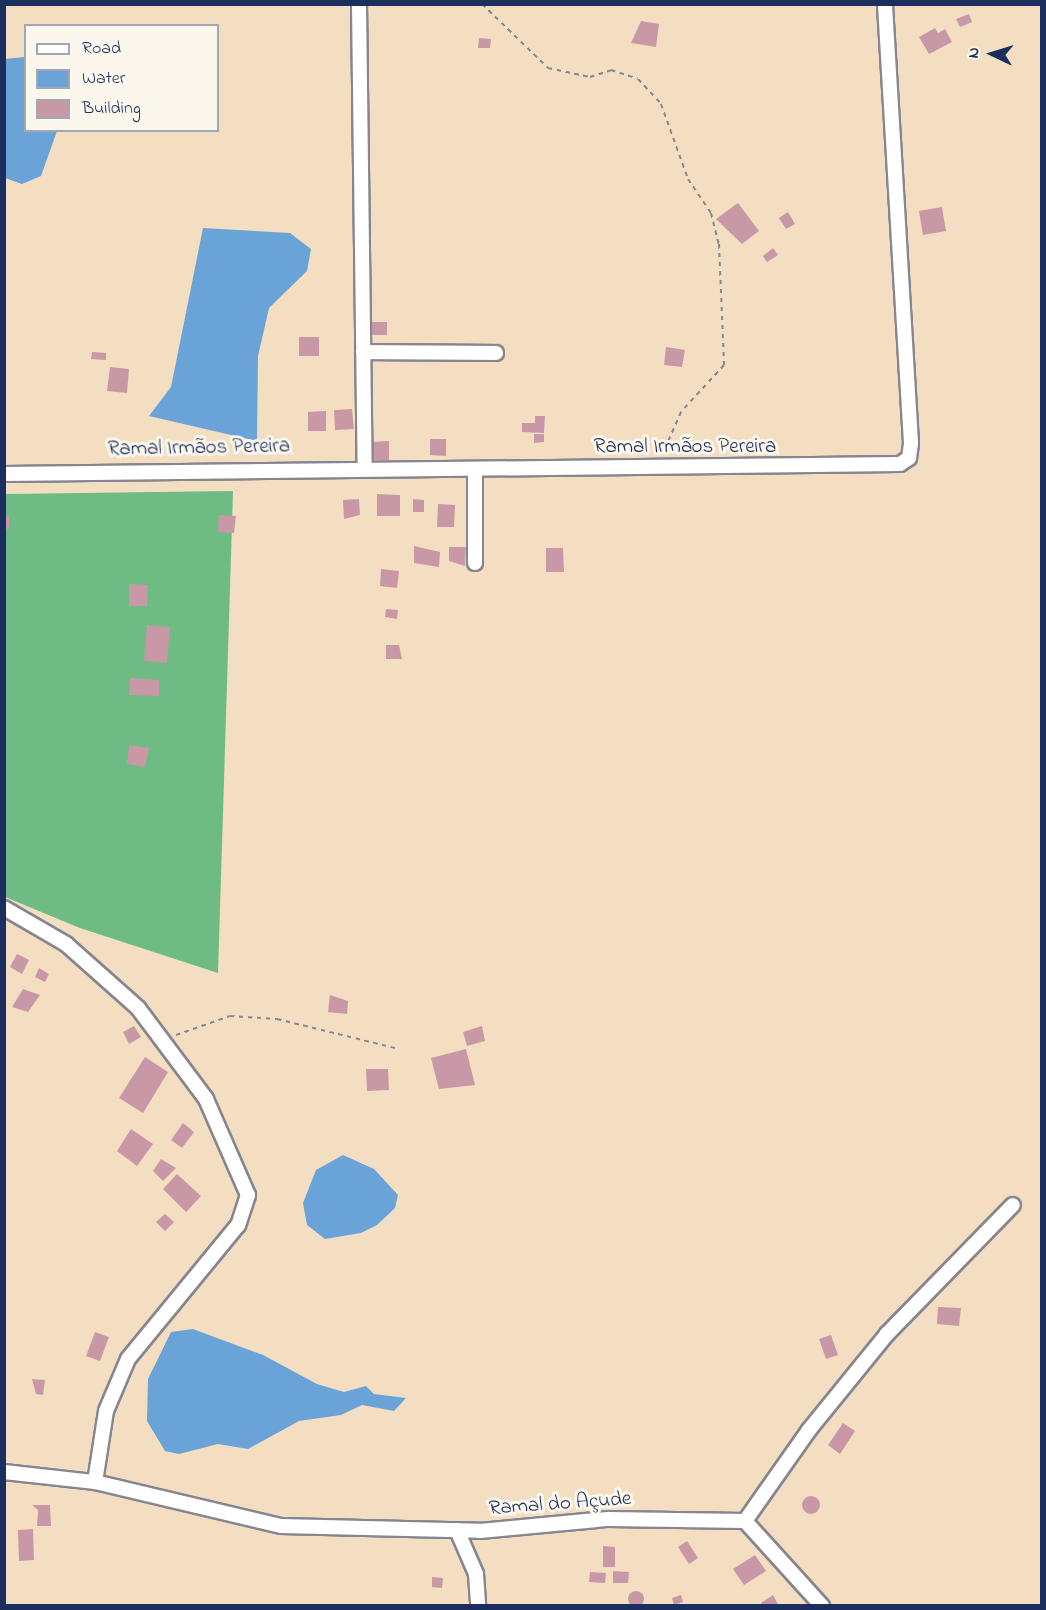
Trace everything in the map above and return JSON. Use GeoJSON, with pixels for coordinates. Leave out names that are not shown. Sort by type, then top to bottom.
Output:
{"type":"FeatureCollection","features":[{"type":"Feature","properties":{"kind":"street"},"geometry":{"type":"LineString","coordinates":[[358,4],[365,468]]}},
{"type":"Feature","properties":{"kind":"street","name":"Ramal Irmãos Pereira"},"geometry":{"type":"LineString","coordinates":[[4,474],[365,468],[475,470],[885,467],[909,458],[885,4]]}},
{"type":"Feature","properties":{"kind":"street"},"geometry":{"type":"LineString","coordinates":[[363,352],[495,354]]}},
{"type":"Feature","properties":{"kind":"street"},"geometry":{"type":"LineString","coordinates":[[475,470],[475,563]]}},
{"type":"Feature","properties":{"kind":"street"},"geometry":{"type":"LineString","coordinates":[[4,908],[66,944],[165,1040],[206,1099],[243,1173],[246,1211],[128,1359],[106,1411],[95,1482]]}},
{"type":"Feature","properties":{"kind":"street"},"geometry":{"type":"LineString","coordinates":[[822,1605],[745,1521],[809,1430],[887,1334],[1013,1205]]}},
{"type":"Feature","properties":{"kind":"street","name":"Ramal do Açude"},"geometry":{"type":"LineString","coordinates":[[4,1472],[95,1482],[281,1526],[457,1530],[608,1519],[745,1521]]}},
{"type":"Feature","properties":{"kind":"street"},"geometry":{"type":"LineString","coordinates":[[457,1530],[476,1574],[478,1605]]}},
{"type":"Feature","properties":{"kind":"path"},"geometry":{"type":"LineString","coordinates":[[482,4],[548,68],[590,76],[611,70],[638,79],[661,104],[688,179],[711,213],[720,244],[724,365],[691,398],[660,459],[645,468]]}},
{"type":"Feature","properties":{"kind":"path"},"geometry":{"type":"LineString","coordinates":[[165,1040],[230,1016],[276,1019],[395,1048]]}},
{"type":"Feature","properties":{"kind":"green space"},"geometry":{"type":"Polygon","coordinates":[[[233,491],[218,973],[80,928],[5,897],[5,494],[233,491]]]}},
{"type":"Feature","properties":{"kind":"water"},"geometry":{"type":"Polygon","coordinates":[[[24,57],[24,132],[57,132],[41,176],[22,184],[5,178],[4,59],[24,57]]]}},
{"type":"Feature","properties":{"kind":"water"},"geometry":{"type":"Polygon","coordinates":[[[203,228],[290,233],[311,249],[307,271],[269,308],[258,356],[257,441],[149,416],[171,387],[203,228]]]}},
{"type":"Feature","properties":{"kind":"water"},"geometry":{"type":"Polygon","coordinates":[[[343,1155],[374,1169],[398,1195],[395,1208],[377,1225],[361,1233],[325,1239],[307,1225],[303,1203],[316,1170],[343,1155]]]}},
{"type":"Feature","properties":{"kind":"water"},"geometry":{"type":"Polygon","coordinates":[[[193,1329],[263,1355],[317,1384],[344,1392],[366,1386],[374,1394],[406,1398],[394,1411],[362,1405],[341,1415],[299,1421],[248,1449],[218,1444],[179,1454],[165,1451],[147,1421],[148,1379],[171,1332],[193,1329]]]}},
{"type":"Feature","properties":{"kind":"building"},"geometry":{"type":"Polygon","coordinates":[[[969,14],[972,22],[960,27],[956,19],[969,14]]]}},
{"type":"Feature","properties":{"kind":"building"},"geometry":{"type":"Polygon","coordinates":[[[641,21],[659,24],[656,47],[631,43],[641,21]]]}},
{"type":"Feature","properties":{"kind":"building"},"geometry":{"type":"Polygon","coordinates":[[[935,28],[938,33],[945,29],[952,42],[929,54],[919,37],[935,28]]]}},
{"type":"Feature","properties":{"kind":"building"},"geometry":{"type":"Polygon","coordinates":[[[479,38],[491,39],[490,48],[478,48],[479,38]]]}},
{"type":"Feature","properties":{"kind":"building"},"geometry":{"type":"Polygon","coordinates":[[[738,203],[759,231],[742,244],[716,219],[738,203]]]}},
{"type":"Feature","properties":{"kind":"building"},"geometry":{"type":"Polygon","coordinates":[[[942,207],[946,231],[923,235],[919,211],[942,207]]]}},
{"type":"Feature","properties":{"kind":"building"},"geometry":{"type":"Polygon","coordinates":[[[788,212],[795,224],[786,229],[779,218],[788,212]]]}},
{"type":"Feature","properties":{"kind":"building"},"geometry":{"type":"Polygon","coordinates":[[[773,248],[778,255],[767,262],[763,256],[773,248]]]}},
{"type":"Feature","properties":{"kind":"building"},"geometry":{"type":"Polygon","coordinates":[[[371,322],[387,322],[387,335],[371,335],[371,322]]]}},
{"type":"Feature","properties":{"kind":"building"},"geometry":{"type":"Polygon","coordinates":[[[299,337],[319,337],[319,356],[299,356],[299,337]]]}},
{"type":"Feature","properties":{"kind":"building"},"geometry":{"type":"Polygon","coordinates":[[[666,347],[685,350],[682,367],[664,365],[666,347]]]}},
{"type":"Feature","properties":{"kind":"building"},"geometry":{"type":"Polygon","coordinates":[[[92,352],[106,353],[106,360],[91,359],[92,352]]]}},
{"type":"Feature","properties":{"kind":"building"},"geometry":{"type":"Polygon","coordinates":[[[110,367],[129,369],[127,393],[107,391],[110,367]]]}},
{"type":"Feature","properties":{"kind":"building"},"geometry":{"type":"Polygon","coordinates":[[[352,409],[354,429],[335,430],[334,410],[352,409]]]}},
{"type":"Feature","properties":{"kind":"building"},"geometry":{"type":"Polygon","coordinates":[[[326,411],[326,431],[308,431],[308,412],[326,411]]]}},
{"type":"Feature","properties":{"kind":"building"},"geometry":{"type":"Polygon","coordinates":[[[535,416],[545,416],[544,433],[522,432],[522,423],[535,423],[535,416]]]}},
{"type":"Feature","properties":{"kind":"building"},"geometry":{"type":"Polygon","coordinates":[[[534,434],[544,434],[544,442],[534,443],[534,434]]]}},
{"type":"Feature","properties":{"kind":"building"},"geometry":{"type":"Polygon","coordinates":[[[430,439],[446,439],[446,456],[430,455],[430,439]]]}},
{"type":"Feature","properties":{"kind":"building"},"geometry":{"type":"Polygon","coordinates":[[[389,441],[389,460],[372,460],[371,442],[389,441]]]}},
{"type":"Feature","properties":{"kind":"building"},"geometry":{"type":"Polygon","coordinates":[[[377,494],[400,495],[400,516],[377,516],[377,494]]]}},
{"type":"Feature","properties":{"kind":"building"},"geometry":{"type":"Polygon","coordinates":[[[359,499],[360,515],[344,519],[343,500],[359,499]]]}},
{"type":"Feature","properties":{"kind":"building"},"geometry":{"type":"Polygon","coordinates":[[[413,499],[424,500],[424,512],[413,512],[413,499]]]}},
{"type":"Feature","properties":{"kind":"building"},"geometry":{"type":"Polygon","coordinates":[[[438,504],[455,505],[454,527],[437,527],[438,504]]]}},
{"type":"Feature","properties":{"kind":"building"},"geometry":{"type":"Polygon","coordinates":[[[219,515],[236,516],[234,533],[218,532],[219,515]]]}},
{"type":"Feature","properties":{"kind":"building"},"geometry":{"type":"Polygon","coordinates":[[[4,516],[9,516],[9,529],[4,529],[4,516]]]}},
{"type":"Feature","properties":{"kind":"building"},"geometry":{"type":"Polygon","coordinates":[[[414,546],[440,552],[439,567],[414,563],[414,546]]]}},
{"type":"Feature","properties":{"kind":"building"},"geometry":{"type":"Polygon","coordinates":[[[449,547],[466,547],[465,566],[449,561],[449,547]]]}},
{"type":"Feature","properties":{"kind":"building"},"geometry":{"type":"Polygon","coordinates":[[[546,548],[563,548],[564,572],[546,572],[546,548]]]}},
{"type":"Feature","properties":{"kind":"building"},"geometry":{"type":"Polygon","coordinates":[[[381,569],[399,571],[397,588],[380,586],[381,569]]]}},
{"type":"Feature","properties":{"kind":"building"},"geometry":{"type":"Polygon","coordinates":[[[129,584],[148,585],[147,606],[129,606],[129,584]]]}},
{"type":"Feature","properties":{"kind":"building"},"geometry":{"type":"Polygon","coordinates":[[[386,609],[398,610],[397,619],[385,617],[386,609]]]}},
{"type":"Feature","properties":{"kind":"building"},"geometry":{"type":"Polygon","coordinates":[[[147,625],[170,627],[167,663],[144,661],[147,625]]]}},
{"type":"Feature","properties":{"kind":"building"},"geometry":{"type":"Polygon","coordinates":[[[386,645],[399,645],[402,659],[386,659],[386,645]]]}},
{"type":"Feature","properties":{"kind":"building"},"geometry":{"type":"Polygon","coordinates":[[[130,678],[159,680],[159,696],[129,695],[130,678]]]}},
{"type":"Feature","properties":{"kind":"building"},"geometry":{"type":"Polygon","coordinates":[[[129,745],[149,748],[145,767],[127,764],[129,745]]]}},
{"type":"Feature","properties":{"kind":"building"},"geometry":{"type":"Polygon","coordinates":[[[17,954],[29,960],[22,974],[10,967],[17,954]]]}},
{"type":"Feature","properties":{"kind":"building"},"geometry":{"type":"Polygon","coordinates":[[[39,968],[49,974],[45,982],[35,977],[39,968]]]}},
{"type":"Feature","properties":{"kind":"building"},"geometry":{"type":"Polygon","coordinates":[[[23,989],[40,995],[28,1012],[12,1007],[23,989]]]}},
{"type":"Feature","properties":{"kind":"building"},"geometry":{"type":"Polygon","coordinates":[[[330,995],[348,1001],[347,1014],[328,1012],[330,995]]]}},
{"type":"Feature","properties":{"kind":"building"},"geometry":{"type":"Polygon","coordinates":[[[134,1026],[141,1037],[129,1044],[123,1032],[134,1026]]]}},
{"type":"Feature","properties":{"kind":"building"},"geometry":{"type":"Polygon","coordinates":[[[482,1026],[485,1041],[467,1046],[463,1032],[482,1026]]]}},
{"type":"Feature","properties":{"kind":"building"},"geometry":{"type":"Polygon","coordinates":[[[466,1049],[475,1085],[439,1089],[431,1058],[466,1049]]]}},
{"type":"Feature","properties":{"kind":"building"},"geometry":{"type":"Polygon","coordinates":[[[145,1057],[168,1072],[143,1113],[119,1098],[145,1057]]]}},
{"type":"Feature","properties":{"kind":"building"},"geometry":{"type":"Polygon","coordinates":[[[366,1069],[388,1069],[389,1090],[367,1091],[366,1069]]]}},
{"type":"Feature","properties":{"kind":"building"},"geometry":{"type":"Polygon","coordinates":[[[183,1123],[194,1132],[182,1148],[171,1140],[183,1123]]]}},
{"type":"Feature","properties":{"kind":"building"},"geometry":{"type":"Polygon","coordinates":[[[131,1129],[153,1144],[137,1166],[117,1151],[131,1129]]]}},
{"type":"Feature","properties":{"kind":"building"},"geometry":{"type":"Polygon","coordinates":[[[161,1159],[176,1168],[163,1181],[153,1171],[161,1159]]]}},
{"type":"Feature","properties":{"kind":"building"},"geometry":{"type":"Polygon","coordinates":[[[177,1174],[201,1196],[186,1212],[163,1189],[177,1174]]]}},
{"type":"Feature","properties":{"kind":"building"},"geometry":{"type":"Polygon","coordinates":[[[165,1214],[174,1222],[165,1231],[156,1222],[165,1214]]]}},
{"type":"Feature","properties":{"kind":"building"},"geometry":{"type":"Polygon","coordinates":[[[938,1307],[961,1308],[959,1326],[937,1324],[938,1307]]]}},
{"type":"Feature","properties":{"kind":"building"},"geometry":{"type":"Polygon","coordinates":[[[95,1332],[109,1337],[100,1361],[86,1356],[95,1332]]]}},
{"type":"Feature","properties":{"kind":"building"},"geometry":{"type":"Polygon","coordinates":[[[831,1335],[838,1355],[826,1359],[819,1339],[831,1335]]]}},
{"type":"Feature","properties":{"kind":"building"},"geometry":{"type":"Polygon","coordinates":[[[32,1379],[45,1380],[43,1395],[36,1394],[32,1379]]]}},
{"type":"Feature","properties":{"kind":"building"},"geometry":{"type":"Polygon","coordinates":[[[843,1423],[855,1431],[840,1454],[828,1445],[843,1423]]]}},
{"type":"Feature","properties":{"kind":"building"},"geometry":{"type":"Polygon","coordinates":[[[811,1496],[817,1499],[820,1505],[817,1511],[811,1514],[805,1511],[802,1505],[805,1499],[811,1496]]]}},
{"type":"Feature","properties":{"kind":"building"},"geometry":{"type":"Polygon","coordinates":[[[32,1505],[50,1505],[51,1526],[37,1526],[38,1510],[32,1505]]]}},
{"type":"Feature","properties":{"kind":"building"},"geometry":{"type":"Polygon","coordinates":[[[33,1529],[34,1560],[19,1561],[18,1530],[33,1529]]]}},
{"type":"Feature","properties":{"kind":"building"},"geometry":{"type":"Polygon","coordinates":[[[687,1541],[698,1558],[689,1564],[678,1547],[687,1541]]]}},
{"type":"Feature","properties":{"kind":"building"},"geometry":{"type":"Polygon","coordinates":[[[603,1546],[615,1547],[615,1567],[603,1567],[603,1546]]]}},
{"type":"Feature","properties":{"kind":"building"},"geometry":{"type":"Polygon","coordinates":[[[755,1555],[766,1571],[744,1585],[733,1569],[755,1555]]]}},
{"type":"Feature","properties":{"kind":"building"},"geometry":{"type":"Polygon","coordinates":[[[613,1571],[629,1572],[628,1583],[613,1583],[613,1571]]]}},
{"type":"Feature","properties":{"kind":"building"},"geometry":{"type":"Polygon","coordinates":[[[590,1572],[606,1573],[605,1583],[589,1582],[590,1572]]]}},
{"type":"Feature","properties":{"kind":"building"},"geometry":{"type":"Polygon","coordinates":[[[432,1577],[443,1578],[442,1588],[432,1587],[432,1577]]]}},
{"type":"Feature","properties":{"kind":"building"},"geometry":{"type":"Polygon","coordinates":[[[636,1591],[644,1599],[636,1607],[628,1599],[636,1591]]]}},
{"type":"Feature","properties":{"kind":"building"},"geometry":{"type":"Polygon","coordinates":[[[681,1595],[683,1602],[674,1605],[672,1598],[681,1595]]]}},
{"type":"Feature","properties":{"kind":"building"},"geometry":{"type":"Polygon","coordinates":[[[773,1595],[779,1606],[762,1606],[761,1603],[773,1595]]]}}]}
